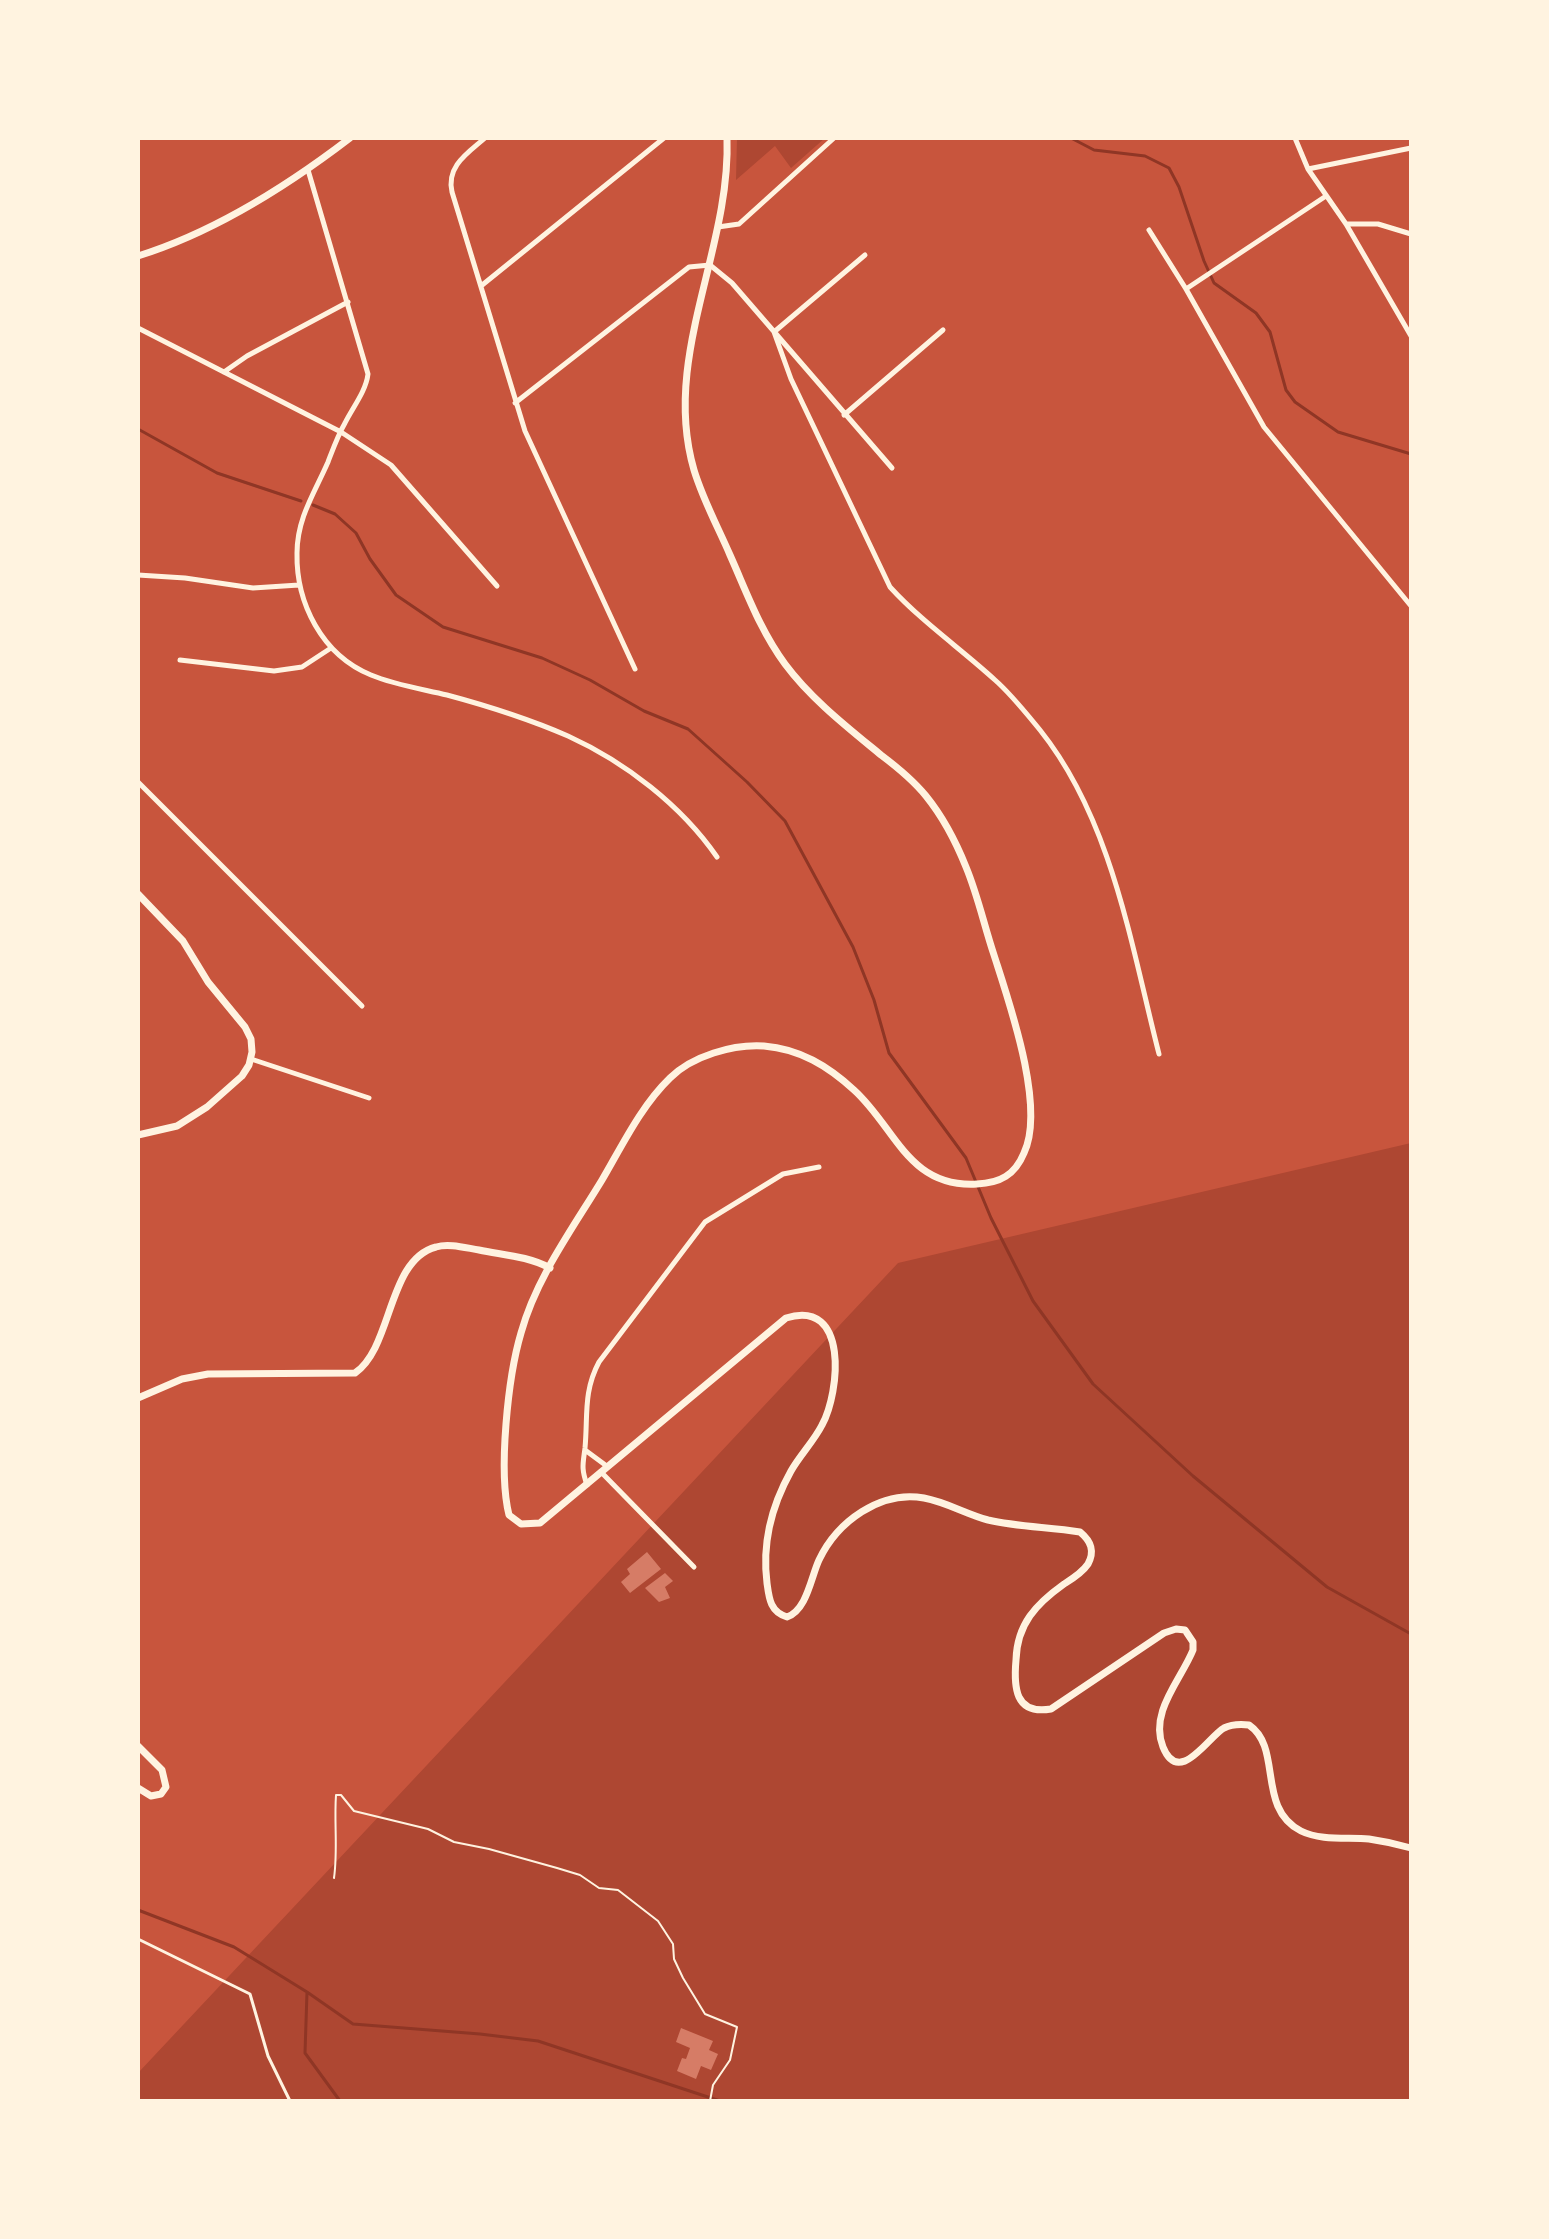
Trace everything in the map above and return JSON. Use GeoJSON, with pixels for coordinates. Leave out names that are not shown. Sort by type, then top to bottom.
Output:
{"type":"FeatureCollection","features":[{"type":"Feature","properties":{"kind":"street"},"geometry":{"type":"LineString","coordinates":[[138,256],[175,245],[239,211],[308,170],[350,138]]}},
{"type":"Feature","properties":{"kind":"street"},"geometry":{"type":"LineString","coordinates":[[485,138],[456,164],[450,180],[525,431],[635,669]]}},
{"type":"Feature","properties":{"kind":"street"},"geometry":{"type":"LineString","coordinates":[[480,286],[664,138]]}},
{"type":"Feature","properties":{"kind":"street"},"geometry":{"type":"LineString","coordinates":[[727,138],[726,184],[690,351],[684,395],[689,446],[705,500],[755,617],[786,665],[828,710],[918,786],[951,834],[977,898],[1024,1064],[1030,1103],[1030,1135],[1017,1165],[1000,1181],[949,1183],[921,1169],[856,1091],[812,1057],[762,1046],[709,1053],[688,1064],[669,1078],[639,1118],[550,1268],[522,1328],[516,1353],[504,1463],[509,1515],[521,1524],[540,1523],[786,1318],[801,1314],[815,1317],[826,1325],[832,1344],[835,1366],[833,1387],[822,1425],[791,1471],[771,1519],[766,1572],[771,1604],[776,1612],[787,1617],[797,1611],[823,1552],[836,1533],[866,1509],[889,1499],[920,1497],[990,1520],[1080,1532],[1088,1538],[1092,1548],[1087,1565],[1039,1603],[1018,1636],[1016,1682],[1020,1699],[1025,1705],[1041,1711],[1051,1709],[1164,1633],[1181,1628],[1189,1634],[1193,1650],[1163,1707],[1159,1721],[1162,1746],[1169,1758],[1184,1762],[1197,1755],[1224,1728],[1249,1725],[1261,1740],[1278,1807],[1293,1827],[1305,1834],[1369,1839],[1411,1848]]}},
{"type":"Feature","properties":{"kind":"street"},"geometry":{"type":"LineString","coordinates":[[718,227],[739,224],[834,138]]}},
{"type":"Feature","properties":{"kind":"street"},"geometry":{"type":"LineString","coordinates":[[1295,138],[1308,169],[1346,224],[1411,336]]}},
{"type":"Feature","properties":{"kind":"street"},"geometry":{"type":"LineString","coordinates":[[1308,169],[1411,148]]}},
{"type":"Feature","properties":{"kind":"street"},"geometry":{"type":"LineString","coordinates":[[308,170],[368,374],[364,389],[303,516],[297,540],[299,585],[310,616],[331,648],[354,666],[374,676],[491,707],[585,744],[619,764],[668,803],[717,857]]}},
{"type":"Feature","properties":{"kind":"street"},"geometry":{"type":"LineString","coordinates":[[1186,289],[1326,196]]}},
{"type":"Feature","properties":{"kind":"street"},"geometry":{"type":"LineString","coordinates":[[1346,224],[1378,224],[1411,234]]}},
{"type":"Feature","properties":{"kind":"street"},"geometry":{"type":"LineString","coordinates":[[1149,230],[1264,427],[1411,606]]}},
{"type":"Feature","properties":{"kind":"street"},"geometry":{"type":"LineString","coordinates":[[774,332],[865,255]]}},
{"type":"Feature","properties":{"kind":"street"},"geometry":{"type":"LineString","coordinates":[[515,403],[689,267],[710,265],[732,283],[892,468]]}},
{"type":"Feature","properties":{"kind":"street"},"geometry":{"type":"LineString","coordinates":[[224,372],[247,356],[348,302]]}},
{"type":"Feature","properties":{"kind":"street"},"geometry":{"type":"LineString","coordinates":[[138,328],[341,432],[391,465],[497,586]]}},
{"type":"Feature","properties":{"kind":"street"},"geometry":{"type":"LineString","coordinates":[[844,415],[943,330]]}},
{"type":"Feature","properties":{"kind":"street"},"geometry":{"type":"LineString","coordinates":[[774,332],[791,379],[890,587],[911,609],[997,681],[1041,732],[1078,791],[1109,863],[1159,1054]]}},
{"type":"Feature","properties":{"kind":"street"},"geometry":{"type":"LineString","coordinates":[[138,575],[253,588],[299,585]]}},
{"type":"Feature","properties":{"kind":"street"},"geometry":{"type":"LineString","coordinates":[[180,660],[274,671],[302,667],[331,648]]}},
{"type":"Feature","properties":{"kind":"street"},"geometry":{"type":"LineString","coordinates":[[138,782],[362,1006]]}},
{"type":"Feature","properties":{"kind":"street"},"geometry":{"type":"LineString","coordinates":[[138,894],[177,932],[213,989],[245,1027],[251,1039],[251,1059],[242,1076],[187,1121],[138,1135]]}},
{"type":"Feature","properties":{"kind":"street"},"geometry":{"type":"LineString","coordinates":[[251,1059],[369,1098]]}},
{"type":"Feature","properties":{"kind":"street"},"geometry":{"type":"LineString","coordinates":[[587,1486],[582,1467],[584,1433],[590,1379],[599,1362],[705,1222],[783,1174],[819,1167]]}},
{"type":"Feature","properties":{"kind":"street"},"geometry":{"type":"LineString","coordinates":[[138,1398],[182,1379],[208,1374],[355,1373],[376,1344],[399,1287],[414,1263],[431,1248],[451,1246],[523,1257],[550,1268]]}},
{"type":"Feature","properties":{"kind":"street"},"geometry":{"type":"LineString","coordinates":[[585,1450],[694,1567]]}},
{"type":"Feature","properties":{"kind":"street"},"geometry":{"type":"LineString","coordinates":[[138,1746],[162,1770],[166,1787],[161,1794],[151,1796],[138,1788]]}},
{"type":"Feature","properties":{"kind":"lane"},"geometry":{"type":"LineString","coordinates":[[138,1939],[250,1994],[268,2056],[290,2101]]}},
{"type":"Feature","properties":{"kind":"path"},"geometry":{"type":"LineString","coordinates":[[334,1878],[338,1854],[336,1795],[341,1795],[354,1811],[428,1829],[454,1842],[557,1868],[580,1875],[599,1888],[618,1890],[658,1921],[673,1944],[674,1959],[683,1978],[705,2014],[737,2027],[730,2060],[713,2085],[710,2098]]}},
{"type":"Feature","properties":{"kind":"shaded area"},"geometry":{"type":"Polygon","coordinates":[[[737,138],[825,138],[791,168],[775,146],[736,180],[737,138]]]}},
{"type":"Feature","properties":{"kind":"shaded area"},"geometry":{"type":"Polygon","coordinates":[[[1411,1143],[1411,2101],[138,2101],[138,2073],[898,1263],[1411,1143]]]}},
{"type":"Feature","properties":{"kind":"building"},"geometry":{"type":"Polygon","coordinates":[[[647,1552],[661,1569],[630,1593],[621,1582],[630,1574],[627,1569],[647,1552]]]}},
{"type":"Feature","properties":{"kind":"building"},"geometry":{"type":"Polygon","coordinates":[[[665,1573],[673,1581],[665,1587],[670,1598],[659,1602],[645,1588],[665,1573]]]}},
{"type":"Feature","properties":{"kind":"building"},"geometry":{"type":"Polygon","coordinates":[[[681,2028],[713,2041],[709,2050],[718,2054],[711,2070],[701,2066],[696,2079],[677,2071],[690,2048],[676,2042],[681,2028]]]}},
{"type":"Feature","properties":{"kind":"waterway"},"geometry":{"type":"LineString","coordinates":[[1071,138],[1094,150],[1145,156],[1169,168],[1214,283],[1256,313],[1270,332],[1286,390],[1295,402],[1338,432],[1411,454]]}},
{"type":"Feature","properties":{"kind":"waterway"},"geometry":{"type":"LineString","coordinates":[[138,429],[217,473],[301,501]]}},
{"type":"Feature","properties":{"kind":"waterway"},"geometry":{"type":"LineString","coordinates":[[313,505],[335,514],[356,533],[396,595],[443,627],[542,658],[590,680],[644,711],[688,729],[785,821],[853,947],[874,1000],[889,1053],[966,1158],[991,1218],[1033,1301],[1093,1384],[1193,1476],[1327,1587],[1411,1634]]}},
{"type":"Feature","properties":{"kind":"waterway"},"geometry":{"type":"LineString","coordinates":[[138,1910],[234,1947],[353,2024],[538,2041],[720,2101]]}},
{"type":"Feature","properties":{"kind":"waterway"},"geometry":{"type":"LineString","coordinates":[[307,1992],[305,2053],[340,2101]]}}]}
